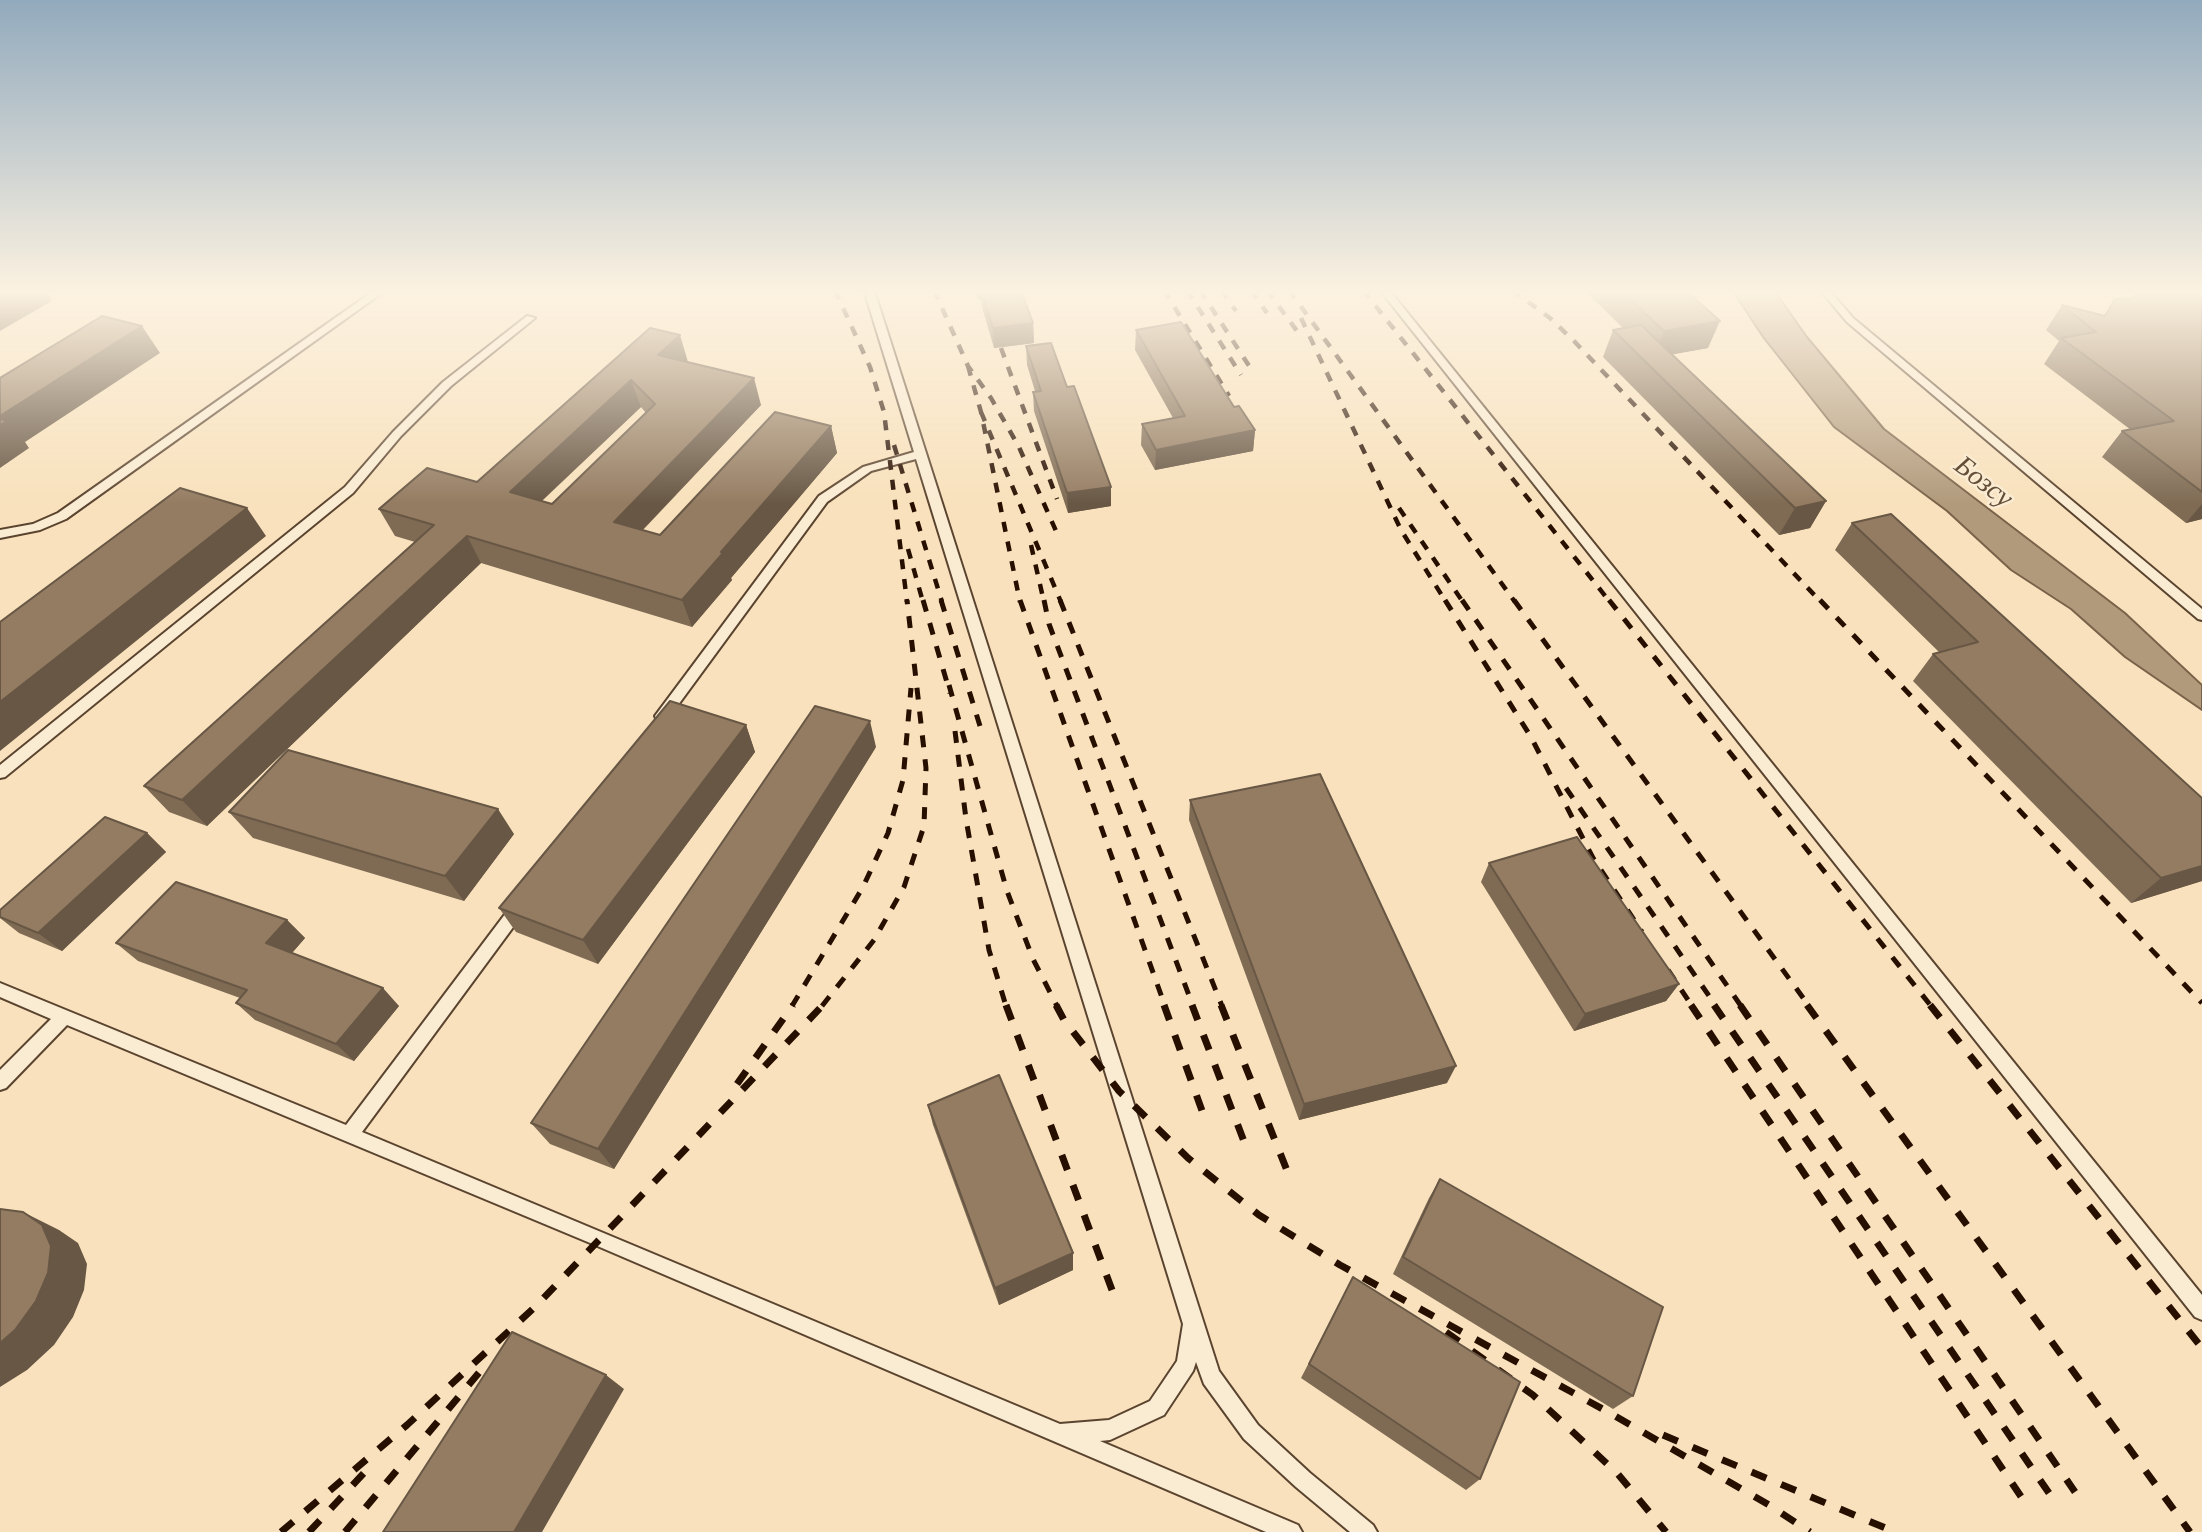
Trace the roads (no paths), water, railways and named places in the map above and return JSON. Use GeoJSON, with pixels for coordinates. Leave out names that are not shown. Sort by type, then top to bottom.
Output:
{"type":"FeatureCollection","features":[{"type":"Feature","properties":{"kind":"lane"},"geometry":{"type":"LineString","coordinates":[[2,536],[36,527],[62,516],[280,361]]}},
{"type":"Feature","properties":{"kind":"lane"},"geometry":{"type":"LineString","coordinates":[[0,773],[349,490],[397,434],[447,384],[475,361]]}},
{"type":"Feature","properties":{"kind":"lane"},"geometry":{"type":"LineString","coordinates":[[892,361],[1211,1377],[1251,1432],[1366,1532]]}},
{"type":"Feature","properties":{"kind":"lane"},"geometry":{"type":"LineString","coordinates":[[1441,361],[2202,1310]]}},
{"type":"Feature","properties":{"kind":"lane"},"geometry":{"type":"LineString","coordinates":[[1899,361],[2202,616]]}},
{"type":"Feature","properties":{"kind":"lane"},"geometry":{"type":"LineString","coordinates":[[649,733],[823,499],[867,469],[921,454]]}},
{"type":"Feature","properties":{"kind":"lane"},"geometry":{"type":"LineString","coordinates":[[349,1135],[532,889]]}},
{"type":"Feature","properties":{"kind":"lane"},"geometry":{"type":"LineString","coordinates":[[0,990],[601,1239],[1291,1532]]}},
{"type":"Feature","properties":{"kind":"lane"},"geometry":{"type":"LineString","coordinates":[[0,1082],[64,1017]]}},
{"type":"Feature","properties":{"kind":"lane"},"geometry":{"type":"LineString","coordinates":[[1057,1434],[1110,1430],[1157,1408],[1186,1364],[1192,1323]]}},
{"type":"Feature","properties":{"kind":"railway"},"geometry":{"type":"LineString","coordinates":[[867,361],[884,412],[907,602]]}},
{"type":"Feature","properties":{"kind":"railway"},"geometry":{"type":"LineString","coordinates":[[966,361],[968,366]]}},
{"type":"Feature","properties":{"kind":"railway"},"geometry":{"type":"LineString","coordinates":[[1006,361],[1057,499]]}},
{"type":"Feature","properties":{"kind":"railway"},"geometry":{"type":"LineString","coordinates":[[1208,361],[1229,396]]}},
{"type":"Feature","properties":{"kind":"railway"},"geometry":{"type":"LineString","coordinates":[[1232,361],[1241,375]]}},
{"type":"Feature","properties":{"kind":"railway"},"geometry":{"type":"LineString","coordinates":[[1246,361],[1253,372]]}},
{"type":"Feature","properties":{"kind":"railway"},"geometry":{"type":"LineString","coordinates":[[1322,361],[1401,530],[1446,602]]}},
{"type":"Feature","properties":{"kind":"railway"},"geometry":{"type":"LineString","coordinates":[[1341,361],[1515,602]]}},
{"type":"Feature","properties":{"kind":"railway"},"geometry":{"type":"LineString","coordinates":[[1420,361],[1610,602]]}},
{"type":"Feature","properties":{"kind":"railway"},"geometry":{"type":"LineString","coordinates":[[1593,361],[1821,602]]}},
{"type":"Feature","properties":{"kind":"railway"},"geometry":{"type":"LineString","coordinates":[[968,366],[991,398],[1019,447],[1056,531]]}},
{"type":"Feature","properties":{"kind":"railway"},"geometry":{"type":"LineString","coordinates":[[968,366],[981,412]]}},
{"type":"Feature","properties":{"kind":"railway"},"geometry":{"type":"LineString","coordinates":[[981,412],[1061,602]]}},
{"type":"Feature","properties":{"kind":"railway"},"geometry":{"type":"LineString","coordinates":[[981,412],[1020,602]]}},
{"type":"Feature","properties":{"kind":"railway"},"geometry":{"type":"LineString","coordinates":[[894,445],[942,602]]}},
{"type":"Feature","properties":{"kind":"railway"},"geometry":{"type":"LineString","coordinates":[[1399,508],[1463,602]]}},
{"type":"Feature","properties":{"kind":"railway"},"geometry":{"type":"LineString","coordinates":[[1031,545],[1044,602]]}},
{"type":"Feature","properties":{"kind":"railway"},"geometry":{"type":"LineString","coordinates":[[908,549],[923,602]]}},
{"type":"Feature","properties":{"kind":"railway"},"geometry":{"type":"LineString","coordinates":[[822,1006],[874,940],[904,887],[924,826],[926,768],[907,600]]}},
{"type":"Feature","properties":{"kind":"railway"},"geometry":{"type":"LineString","coordinates":[[923,600],[950,693]]}},
{"type":"Feature","properties":{"kind":"railway"},"geometry":{"type":"LineString","coordinates":[[941,600],[980,726]]}},
{"type":"Feature","properties":{"kind":"railway"},"geometry":{"type":"LineString","coordinates":[[1020,600],[1165,1006]]}},
{"type":"Feature","properties":{"kind":"railway"},"geometry":{"type":"LineString","coordinates":[[1044,600],[1049,624],[1193,1006]]}},
{"type":"Feature","properties":{"kind":"railway"},"geometry":{"type":"LineString","coordinates":[[1060,600],[1222,1006]]}},
{"type":"Feature","properties":{"kind":"railway"},"geometry":{"type":"LineString","coordinates":[[1445,600],[1531,737],[1593,858],[1642,932]]}},
{"type":"Feature","properties":{"kind":"railway"},"geometry":{"type":"LineString","coordinates":[[1462,600],[1741,1006]]}},
{"type":"Feature","properties":{"kind":"railway"},"geometry":{"type":"LineString","coordinates":[[1514,600],[1809,1006]]}},
{"type":"Feature","properties":{"kind":"railway"},"geometry":{"type":"LineString","coordinates":[[1609,600],[1931,1006]]}},
{"type":"Feature","properties":{"kind":"railway"},"geometry":{"type":"LineString","coordinates":[[1820,600],[2202,1003]]}},
{"type":"Feature","properties":{"kind":"railway"},"geometry":{"type":"LineString","coordinates":[[949,685],[1007,891],[1033,959],[1057,1006]]}},
{"type":"Feature","properties":{"kind":"railway"},"geometry":{"type":"LineString","coordinates":[[792,1006],[863,887],[888,833],[903,780],[911,688]]}},
{"type":"Feature","properties":{"kind":"railway"},"geometry":{"type":"LineString","coordinates":[[955,731],[966,819],[989,950],[1006,1006]]}},
{"type":"Feature","properties":{"kind":"railway"},"geometry":{"type":"LineString","coordinates":[[1566,788],[1716,1006]]}},
{"type":"Feature","properties":{"kind":"railway"},"geometry":{"type":"LineString","coordinates":[[1668,970],[1692,1006]]}},
{"type":"Feature","properties":{"kind":"railway"},"geometry":{"type":"LineString","coordinates":[[737,1084],[793,1005]]}},
{"type":"Feature","properties":{"kind":"railway"},"geometry":{"type":"LineString","coordinates":[[281,1532],[407,1425],[536,1306],[823,1005]]}},
{"type":"Feature","properties":{"kind":"railway"},"geometry":{"type":"LineString","coordinates":[[1006,1005],[1115,1298]]}},
{"type":"Feature","properties":{"kind":"railway"},"geometry":{"type":"LineString","coordinates":[[1056,1005],[1064,1020],[1119,1091],[1188,1158],[1259,1215],[1340,1265],[1608,1412],[1769,1505],[1810,1532]]}},
{"type":"Feature","properties":{"kind":"railway"},"geometry":{"type":"LineString","coordinates":[[1164,1005],[1205,1119]]}},
{"type":"Feature","properties":{"kind":"railway"},"geometry":{"type":"LineString","coordinates":[[1192,1005],[1248,1152]]}},
{"type":"Feature","properties":{"kind":"railway"},"geometry":{"type":"LineString","coordinates":[[1221,1005],[1290,1178]]}},
{"type":"Feature","properties":{"kind":"railway"},"geometry":{"type":"LineString","coordinates":[[1691,1005],[2022,1498]]}},
{"type":"Feature","properties":{"kind":"railway"},"geometry":{"type":"LineString","coordinates":[[1714,1005],[2051,1496]]}},
{"type":"Feature","properties":{"kind":"railway"},"geometry":{"type":"LineString","coordinates":[[1740,1005],[2075,1492]]}},
{"type":"Feature","properties":{"kind":"railway"},"geometry":{"type":"LineString","coordinates":[[1807,1005],[2190,1532]]}},
{"type":"Feature","properties":{"kind":"railway"},"geometry":{"type":"LineString","coordinates":[[1930,1005],[2202,1348]]}},
{"type":"Feature","properties":{"kind":"railway"},"geometry":{"type":"LineString","coordinates":[[1446,1332],[1533,1395],[1617,1473],[1666,1532]]}},
{"type":"Feature","properties":{"kind":"railway"},"geometry":{"type":"LineString","coordinates":[[345,1532],[488,1362]]}},
{"type":"Feature","properties":{"kind":"railway"},"geometry":{"type":"LineString","coordinates":[[1663,1435],[1895,1532]]}},
{"type":"Feature","properties":{"kind":"railway"},"geometry":{"type":"LineString","coordinates":[[309,1532],[364,1473]]}},
{"type":"Feature","properties":{"kind":"water label","name":"Бозсу"},"geometry":{"type":"Point","coordinates":[1982,484]}}]}
